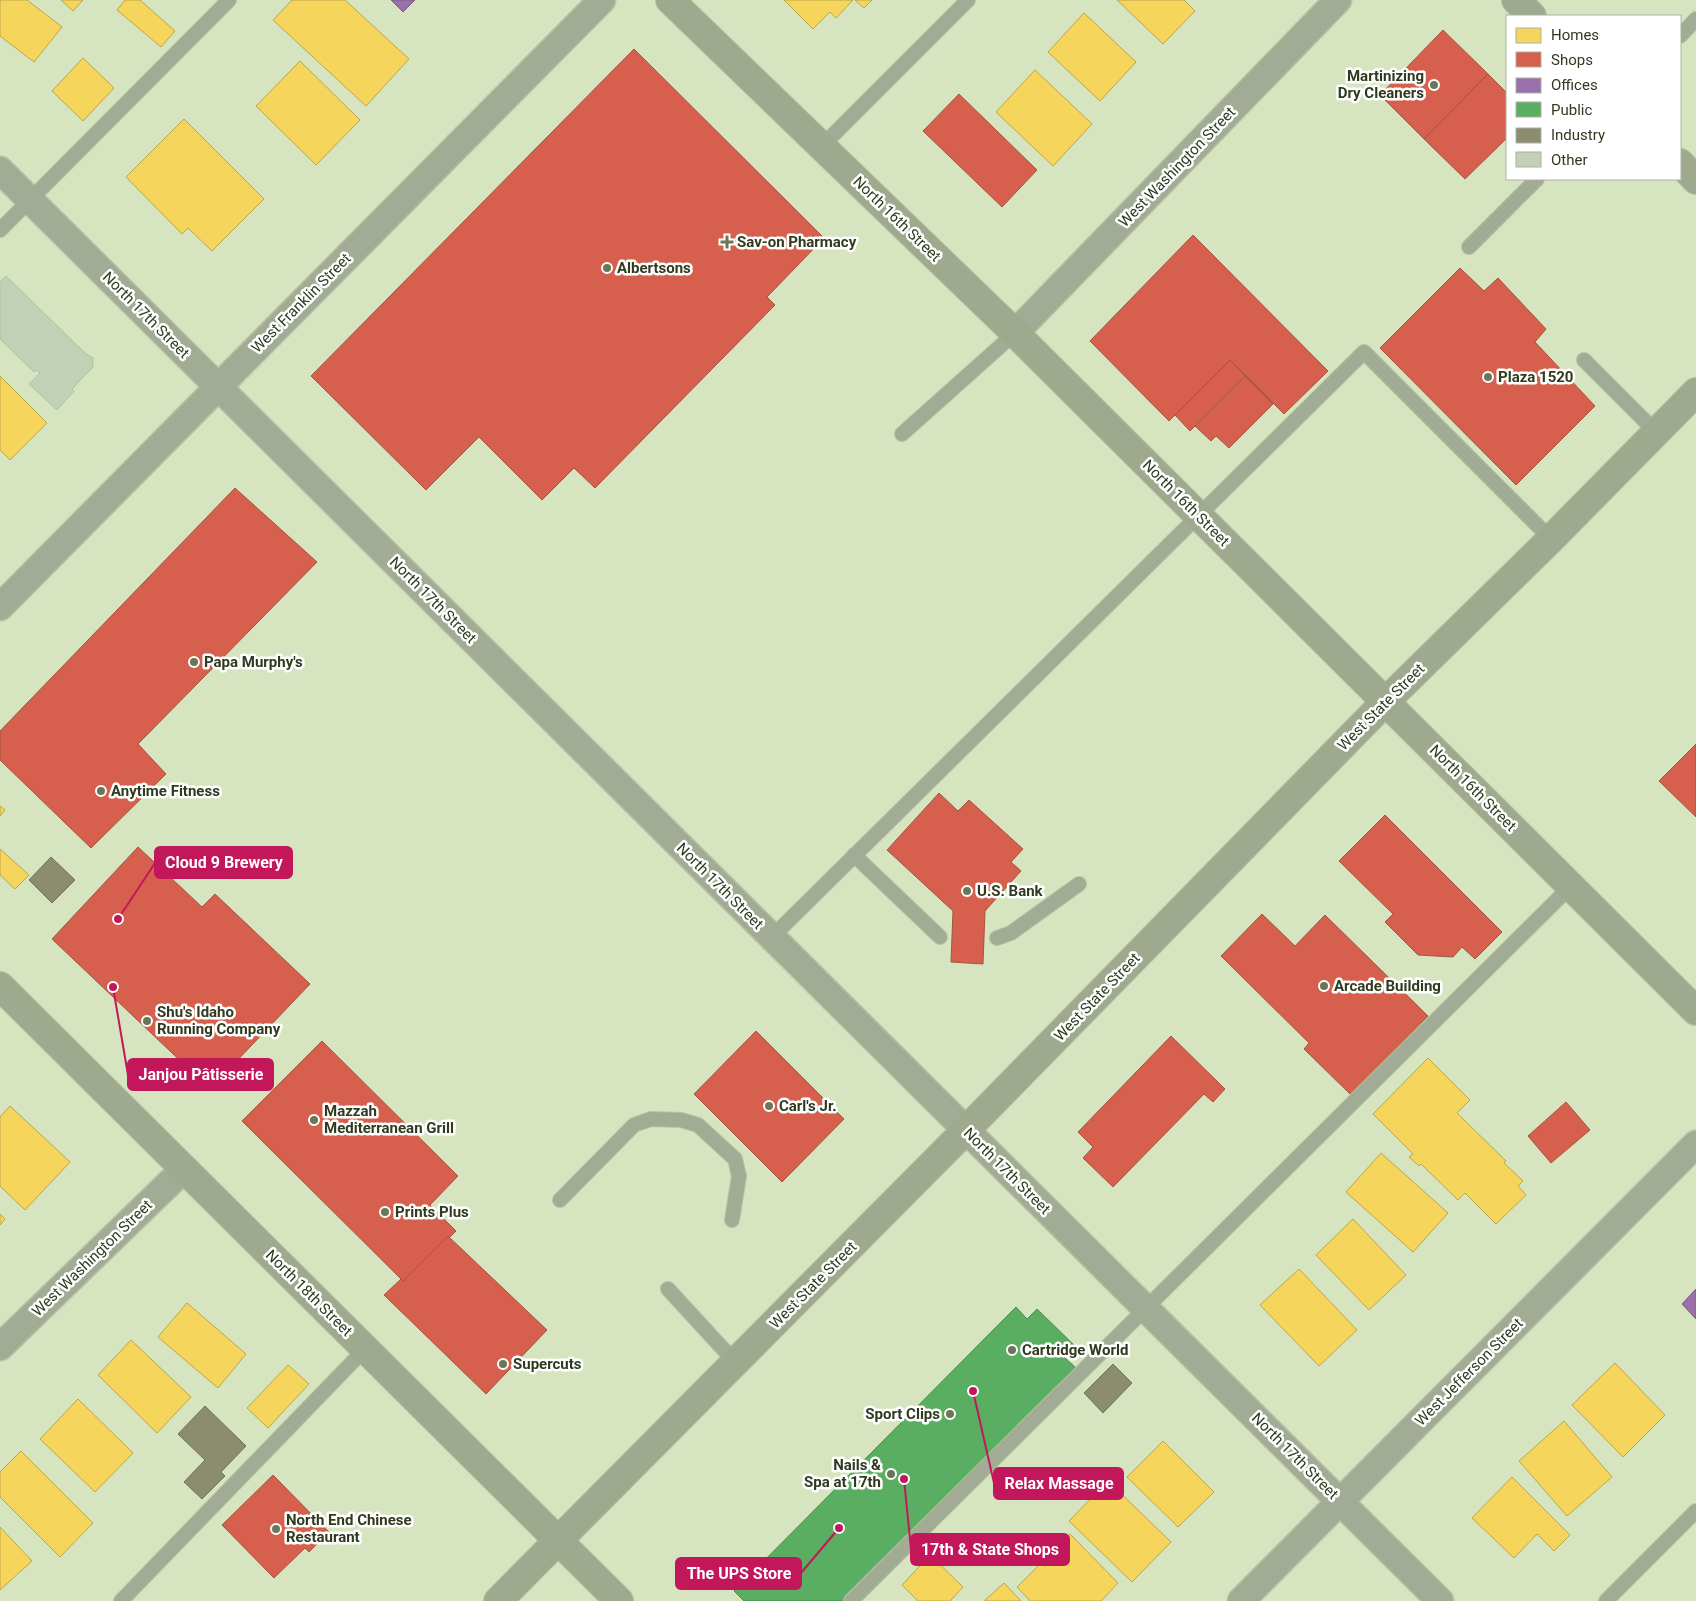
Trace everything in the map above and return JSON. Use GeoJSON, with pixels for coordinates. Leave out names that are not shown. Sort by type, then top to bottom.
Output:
{"type":"FeatureCollection","features":[{"type":"Feature","properties":{"kind":"main road","name":"North 16th Street"},"geometry":{"type":"LineString","coordinates":[[670,0],[1015,333],[1696,1011]]}},
{"type":"Feature","properties":{"kind":"main road"},"geometry":{"type":"LineString","coordinates":[[1516,0],[1531,15]]}},
{"type":"Feature","properties":{"kind":"main road"},"geometry":{"type":"LineString","coordinates":[[1681,165],[1696,180]]}},
{"type":"Feature","properties":{"kind":"main road","name":"West State Street"},"geometry":{"type":"LineString","coordinates":[[498,1601],[966,1130],[1386,701],[1551,539],[1696,392]]}},
{"type":"Feature","properties":{"kind":"main road","name":"North 18th Street"},"geometry":{"type":"LineString","coordinates":[[0,986],[619,1601]]}},
{"type":"Feature","properties":{"kind":"street","name":"West Franklin Street"},"geometry":{"type":"LineString","coordinates":[[0,607],[602,0]]}},
{"type":"Feature","properties":{"kind":"street","name":"West Washington Street"},"geometry":{"type":"LineString","coordinates":[[1015,333],[1338,0]]}},
{"type":"Feature","properties":{"kind":"street","name":"North 17th Street"},"geometry":{"type":"LineString","coordinates":[[0,170],[1440,1601]]}},
{"type":"Feature","properties":{"kind":"street","name":"West Jefferson Street"},"geometry":{"type":"LineString","coordinates":[[1241,1601],[1696,1144]]}},
{"type":"Feature","properties":{"kind":"street","name":"West Washington Street"},"geometry":{"type":"LineString","coordinates":[[0,1347],[184,1169]]}},
{"type":"Feature","properties":{"kind":"lane"},"geometry":{"type":"LineString","coordinates":[[0,230],[229,0]]}},
{"type":"Feature","properties":{"kind":"lane"},"geometry":{"type":"LineString","coordinates":[[822,146],[968,0]]}},
{"type":"Feature","properties":{"kind":"lane"},"geometry":{"type":"LineString","coordinates":[[1681,35],[1696,19]]}},
{"type":"Feature","properties":{"kind":"lane"},"geometry":{"type":"LineString","coordinates":[[1469,247],[1536,180]]}},
{"type":"Feature","properties":{"kind":"lane"},"geometry":{"type":"LineString","coordinates":[[902,434],[1015,333]]}},
{"type":"Feature","properties":{"kind":"lane"},"geometry":{"type":"LineString","coordinates":[[772,937],[1364,352],[1551,539]]}},
{"type":"Feature","properties":{"kind":"lane"},"geometry":{"type":"LineString","coordinates":[[1584,360],[1656,432]]}},
{"type":"Feature","properties":{"kind":"lane"},"geometry":{"type":"LineString","coordinates":[[854,855],[940,936]]}},
{"type":"Feature","properties":{"kind":"lane"},"geometry":{"type":"LineString","coordinates":[[997,938],[1011,933],[1079,884]]}},
{"type":"Feature","properties":{"kind":"lane"},"geometry":{"type":"LineString","coordinates":[[851,1601],[1571,886]]}},
{"type":"Feature","properties":{"kind":"lane"},"geometry":{"type":"LineString","coordinates":[[560,1200],[634,1125],[651,1119],[681,1120],[698,1125],[735,1159],[739,1176],[732,1220]]}},
{"type":"Feature","properties":{"kind":"lane"},"geometry":{"type":"LineString","coordinates":[[668,1289],[736,1363]]}},
{"type":"Feature","properties":{"kind":"lane"},"geometry":{"type":"LineString","coordinates":[[121,1601],[365,1349]]}},
{"type":"Feature","properties":{"kind":"lane"},"geometry":{"type":"LineString","coordinates":[[1606,1601],[1696,1511]]}},
{"type":"Feature","properties":{"kind":"building: Homes"},"geometry":{"type":"Polygon","coordinates":[[[0,0],[27,0],[62,27],[34,62],[0,36],[0,0]]]}},
{"type":"Feature","properties":{"kind":"building: Homes"},"geometry":{"type":"Polygon","coordinates":[[[61,0],[83,0],[73,11],[61,0]]]}},
{"type":"Feature","properties":{"kind":"building: Homes"},"geometry":{"type":"Polygon","coordinates":[[[125,0],[140,0],[175,31],[161,47],[117,10],[125,0]]]}},
{"type":"Feature","properties":{"kind":"building: Homes"},"geometry":{"type":"Polygon","coordinates":[[[292,0],[345,0],[409,59],[366,106],[273,20],[292,0]]]}},
{"type":"Feature","properties":{"kind":"building: Homes"},"geometry":{"type":"Polygon","coordinates":[[[784,0],[853,0],[836,18],[830,12],[813,29],[784,0]]]}},
{"type":"Feature","properties":{"kind":"building: Homes"},"geometry":{"type":"Polygon","coordinates":[[[855,0],[872,0],[864,8],[855,0]]]}},
{"type":"Feature","properties":{"kind":"building: Homes"},"geometry":{"type":"Polygon","coordinates":[[[1117,0],[1184,0],[1195,11],[1163,44],[1117,0]]]}},
{"type":"Feature","properties":{"kind":"building: Homes"},"geometry":{"type":"Polygon","coordinates":[[[1084,13],[1136,62],[1100,101],[1048,52],[1084,13]]]}},
{"type":"Feature","properties":{"kind":"building: Homes"},"geometry":{"type":"Polygon","coordinates":[[[83,58],[114,88],[83,121],[52,91],[83,58]]]}},
{"type":"Feature","properties":{"kind":"building: Homes"},"geometry":{"type":"Polygon","coordinates":[[[300,61],[360,120],[316,165],[256,106],[300,61]]]}},
{"type":"Feature","properties":{"kind":"building: Homes"},"geometry":{"type":"Polygon","coordinates":[[[1035,70],[1092,124],[1053,166],[996,112],[1035,70]]]}},
{"type":"Feature","properties":{"kind":"building: Homes"},"geometry":{"type":"Polygon","coordinates":[[[184,119],[264,199],[212,251],[188,228],[182,234],[126,177],[184,119]]]}},
{"type":"Feature","properties":{"kind":"building: Homes"},"geometry":{"type":"Polygon","coordinates":[[[0,376],[47,423],[10,460],[0,450],[0,376]]]}},
{"type":"Feature","properties":{"kind":"building: Homes"},"geometry":{"type":"Polygon","coordinates":[[[0,806],[5,810],[0,816],[0,806]]]}},
{"type":"Feature","properties":{"kind":"building: Homes"},"geometry":{"type":"Polygon","coordinates":[[[0,849],[29,875],[15,889],[0,875],[0,849]]]}},
{"type":"Feature","properties":{"kind":"building: Homes"},"geometry":{"type":"Polygon","coordinates":[[[1428,1058],[1470,1100],[1457,1113],[1506,1161],[1504,1163],[1523,1181],[1518,1186],[1526,1195],[1496,1224],[1465,1193],[1458,1200],[1421,1164],[1419,1166],[1409,1157],[1413,1154],[1373,1114],[1428,1058]]]}},
{"type":"Feature","properties":{"kind":"building: Homes"},"geometry":{"type":"Polygon","coordinates":[[[10,1106],[70,1162],[25,1210],[0,1186],[0,1117],[10,1106]]]}},
{"type":"Feature","properties":{"kind":"building: Homes"},"geometry":{"type":"Polygon","coordinates":[[[1381,1153],[1448,1213],[1413,1252],[1346,1192],[1381,1153]]]}},
{"type":"Feature","properties":{"kind":"building: Homes"},"geometry":{"type":"Polygon","coordinates":[[[0,1214],[5,1219],[0,1225],[0,1214]]]}},
{"type":"Feature","properties":{"kind":"building: Homes"},"geometry":{"type":"Polygon","coordinates":[[[1353,1219],[1406,1275],[1369,1310],[1316,1255],[1353,1219]]]}},
{"type":"Feature","properties":{"kind":"building: Homes"},"geometry":{"type":"Polygon","coordinates":[[[1299,1269],[1357,1330],[1319,1366],[1260,1305],[1299,1269]]]}},
{"type":"Feature","properties":{"kind":"building: Homes"},"geometry":{"type":"Polygon","coordinates":[[[187,1303],[246,1354],[218,1388],[158,1337],[187,1303]]]}},
{"type":"Feature","properties":{"kind":"building: Homes"},"geometry":{"type":"Polygon","coordinates":[[[131,1340],[191,1397],[157,1433],[98,1375],[131,1340]]]}},
{"type":"Feature","properties":{"kind":"building: Homes"},"geometry":{"type":"Polygon","coordinates":[[[1615,1363],[1665,1415],[1623,1457],[1572,1405],[1615,1363]]]}},
{"type":"Feature","properties":{"kind":"building: Homes"},"geometry":{"type":"Polygon","coordinates":[[[288,1365],[309,1384],[268,1428],[247,1408],[288,1365]]]}},
{"type":"Feature","properties":{"kind":"building: Homes"},"geometry":{"type":"Polygon","coordinates":[[[78,1399],[133,1453],[95,1492],[40,1439],[78,1399]]]}},
{"type":"Feature","properties":{"kind":"building: Homes"},"geometry":{"type":"Polygon","coordinates":[[[1564,1421],[1612,1477],[1567,1516],[1519,1461],[1564,1421]]]}},
{"type":"Feature","properties":{"kind":"building: Homes"},"geometry":{"type":"Polygon","coordinates":[[[1163,1441],[1214,1492],[1178,1527],[1127,1477],[1163,1441]]]}},
{"type":"Feature","properties":{"kind":"building: Homes"},"geometry":{"type":"Polygon","coordinates":[[[21,1451],[93,1523],[60,1557],[0,1497],[0,1472],[21,1451]]]}},
{"type":"Feature","properties":{"kind":"building: Homes"},"geometry":{"type":"Polygon","coordinates":[[[1512,1477],[1570,1535],[1554,1551],[1537,1534],[1514,1558],[1472,1518],[1512,1477]]]}},
{"type":"Feature","properties":{"kind":"building: Homes"},"geometry":{"type":"Polygon","coordinates":[[[1108,1481],[1171,1542],[1132,1582],[1069,1521],[1108,1481]]]}},
{"type":"Feature","properties":{"kind":"building: Homes"},"geometry":{"type":"Polygon","coordinates":[[[0,1527],[32,1561],[0,1590],[0,1527]]]}},
{"type":"Feature","properties":{"kind":"building: Homes"},"geometry":{"type":"Polygon","coordinates":[[[1070,1534],[1118,1583],[1101,1601],[1030,1601],[1017,1587],[1070,1534]]]}},
{"type":"Feature","properties":{"kind":"building: Homes"},"geometry":{"type":"Polygon","coordinates":[[[930,1555],[963,1587],[950,1601],[918,1601],[902,1585],[930,1555]]]}},
{"type":"Feature","properties":{"kind":"building: Homes"},"geometry":{"type":"Polygon","coordinates":[[[1004,1583],[1021,1601],[984,1601],[1004,1583]]]}},
{"type":"Feature","properties":{"kind":"building: Shops","name":"Martinizing Dry Cleaners"},"geometry":{"type":"Polygon","coordinates":[[[1443,30],[1488,74],[1424,139],[1380,95],[1443,30]]]}},
{"type":"Feature","properties":{"kind":"building: Shops","name":"Albertsons"},"geometry":{"type":"Polygon","coordinates":[[[634,49],[824,238],[767,297],[775,305],[595,488],[574,468],[542,500],[479,437],[426,490],[311,376],[634,49]]]}},
{"type":"Feature","properties":{"kind":"building: Shops"},"geometry":{"type":"Polygon","coordinates":[[[1488,74],[1506,92],[1506,139],[1465,179],[1424,139],[1488,74]]]}},
{"type":"Feature","properties":{"kind":"building: Shops"},"geometry":{"type":"Polygon","coordinates":[[[959,94],[1037,170],[1002,207],[923,131],[959,94]]]}},
{"type":"Feature","properties":{"kind":"building: Shops"},"geometry":{"type":"Polygon","coordinates":[[[1193,235],[1328,371],[1284,414],[1230,360],[1169,421],[1090,341],[1193,235]]]}},
{"type":"Feature","properties":{"kind":"building: Shops","name":"Plaza 1520"},"geometry":{"type":"Polygon","coordinates":[[[1460,268],[1484,291],[1498,278],[1546,329],[1535,342],[1595,406],[1516,485],[1380,348],[1460,268]]]}},
{"type":"Feature","properties":{"kind":"building: Shops"},"geometry":{"type":"Polygon","coordinates":[[[1230,360],[1245,376],[1190,431],[1175,415],[1230,360]]]}},
{"type":"Feature","properties":{"kind":"building: Shops"},"geometry":{"type":"Polygon","coordinates":[[[1245,376],[1273,404],[1229,448],[1216,436],[1211,441],[1195,426],[1245,376]]]}},
{"type":"Feature","properties":{"kind":"building: Shops"},"geometry":{"type":"Polygon","coordinates":[[[235,488],[317,562],[138,744],[166,774],[91,848],[0,760],[0,731],[235,488]]]}},
{"type":"Feature","properties":{"kind":"building: Shops"},"geometry":{"type":"Polygon","coordinates":[[[1696,744],[1696,817],[1659,781],[1696,744]]]}},
{"type":"Feature","properties":{"kind":"building: Shops","name":"U.S. Bank"},"geometry":{"type":"Polygon","coordinates":[[[939,793],[958,811],[969,800],[1023,849],[1011,862],[1021,871],[985,911],[983,964],[951,962],[953,911],[887,850],[939,793]]]}},
{"type":"Feature","properties":{"kind":"building: Shops"},"geometry":{"type":"Polygon","coordinates":[[[1385,815],[1502,932],[1475,959],[1462,947],[1453,957],[1418,955],[1385,922],[1393,914],[1339,861],[1385,815]]]}},
{"type":"Feature","properties":{"kind":"building: Shops"},"geometry":{"type":"Polygon","coordinates":[[[138,847],[202,907],[215,894],[310,984],[210,1089],[52,939],[138,847]]]}},
{"type":"Feature","properties":{"kind":"building: Shops","name":"Arcade Building"},"geometry":{"type":"Polygon","coordinates":[[[1262,914],[1295,946],[1325,915],[1428,1016],[1351,1095],[1304,1049],[1309,1043],[1221,956],[1262,914]]]}},
{"type":"Feature","properties":{"kind":"building: Shops","name":"Carl's Jr."},"geometry":{"type":"Polygon","coordinates":[[[756,1031],[844,1119],[782,1182],[694,1094],[756,1031]]]}},
{"type":"Feature","properties":{"kind":"building: Shops"},"geometry":{"type":"Polygon","coordinates":[[[1171,1036],[1225,1089],[1213,1102],[1204,1094],[1113,1187],[1083,1158],[1093,1147],[1078,1132],[1171,1036]]]}},
{"type":"Feature","properties":{"kind":"building: Shops"},"geometry":{"type":"Polygon","coordinates":[[[322,1041],[458,1176],[430,1205],[456,1231],[449,1238],[448,1236],[403,1281],[242,1121],[322,1041]]]}},
{"type":"Feature","properties":{"kind":"building: Shops"},"geometry":{"type":"Polygon","coordinates":[[[1566,1102],[1590,1130],[1551,1163],[1528,1136],[1566,1102]]]}},
{"type":"Feature","properties":{"kind":"building: Shops"},"geometry":{"type":"Polygon","coordinates":[[[448,1236],[547,1330],[486,1394],[384,1295],[401,1279],[403,1281],[448,1236]]]}},
{"type":"Feature","properties":{"kind":"building: Shops","name":"North End Chinese Restaurant"},"geometry":{"type":"Polygon","coordinates":[[[273,1475],[329,1532],[309,1552],[305,1548],[274,1578],[222,1525],[273,1475]]]}},
{"type":"Feature","properties":{"kind":"building: Offices"},"geometry":{"type":"Polygon","coordinates":[[[391,0],[415,0],[403,12],[391,0]]]}},
{"type":"Feature","properties":{"kind":"building: Offices"},"geometry":{"type":"Polygon","coordinates":[[[1696,1289],[1696,1319],[1682,1304],[1696,1289]]]}},
{"type":"Feature","properties":{"kind":"building: Public"},"geometry":{"type":"Polygon","coordinates":[[[1016,1307],[1027,1319],[1037,1309],[1075,1346],[1064,1357],[1075,1367],[843,1601],[744,1601],[734,1591],[1016,1307]]]}},
{"type":"Feature","properties":{"kind":"building: Industry"},"geometry":{"type":"Polygon","coordinates":[[[51,857],[75,880],[52,903],[29,880],[51,857]]]}},
{"type":"Feature","properties":{"kind":"building: Industry"},"geometry":{"type":"Polygon","coordinates":[[[1113,1364],[1132,1383],[1103,1413],[1084,1393],[1113,1364]]]}},
{"type":"Feature","properties":{"kind":"building: Industry"},"geometry":{"type":"Polygon","coordinates":[[[205,1406],[246,1446],[221,1472],[225,1476],[202,1499],[184,1482],[205,1460],[178,1434],[205,1406]]]}},
{"type":"Feature","properties":{"kind":"building: Other"},"geometry":{"type":"Polygon","coordinates":[[[6,276],[85,353],[93,358],[93,367],[72,389],[74,391],[57,410],[29,384],[40,373],[36,370],[34,372],[0,339],[0,282],[6,276]]]}},
{"type":"Feature","properties":{"kind":"place","name":"Martinizing Dry Cleaners"},"geometry":{"type":"Point","coordinates":[1434,85]}},
{"type":"Feature","properties":{"kind":"place","name":"Sav-on Pharmacy"},"geometry":{"type":"Point","coordinates":[727,242]}},
{"type":"Feature","properties":{"kind":"place","name":"Albertsons"},"geometry":{"type":"Point","coordinates":[607,268]}},
{"type":"Feature","properties":{"kind":"place","name":"Plaza 1520"},"geometry":{"type":"Point","coordinates":[1488,377]}},
{"type":"Feature","properties":{"kind":"place","name":"Papa Murphy's"},"geometry":{"type":"Point","coordinates":[194,662]}},
{"type":"Feature","properties":{"kind":"place","name":"Anytime Fitness"},"geometry":{"type":"Point","coordinates":[101,791]}},
{"type":"Feature","properties":{"kind":"place","name":"U.S. Bank"},"geometry":{"type":"Point","coordinates":[967,891]}},
{"type":"Feature","properties":{"kind":"place","name":"Cloud 9 Brewery"},"geometry":{"type":"Point","coordinates":[118,919]}},
{"type":"Feature","properties":{"kind":"place","name":"Arcade Building"},"geometry":{"type":"Point","coordinates":[1324,986]}},
{"type":"Feature","properties":{"kind":"place","name":"Janjou Pâtisserie"},"geometry":{"type":"Point","coordinates":[113,987]}},
{"type":"Feature","properties":{"kind":"place","name":"Shu's Idaho Running Company"},"geometry":{"type":"Point","coordinates":[147,1021]}},
{"type":"Feature","properties":{"kind":"place","name":"Carl's Jr."},"geometry":{"type":"Point","coordinates":[769,1106]}},
{"type":"Feature","properties":{"kind":"place","name":"Mazzah Mediterranean Grill"},"geometry":{"type":"Point","coordinates":[314,1120]}},
{"type":"Feature","properties":{"kind":"place","name":"Prints Plus"},"geometry":{"type":"Point","coordinates":[385,1212]}},
{"type":"Feature","properties":{"kind":"place","name":"Cartridge World"},"geometry":{"type":"Point","coordinates":[1012,1350]}},
{"type":"Feature","properties":{"kind":"place","name":"Supercuts"},"geometry":{"type":"Point","coordinates":[503,1364]}},
{"type":"Feature","properties":{"kind":"place","name":"Relax Massage"},"geometry":{"type":"Point","coordinates":[973,1391]}},
{"type":"Feature","properties":{"kind":"place","name":"Sport Clips"},"geometry":{"type":"Point","coordinates":[950,1414]}},
{"type":"Feature","properties":{"kind":"place","name":"Nails & Spa at 17th"},"geometry":{"type":"Point","coordinates":[891,1474]}},
{"type":"Feature","properties":{"kind":"place","name":"17th & State Shops"},"geometry":{"type":"Point","coordinates":[904,1479]}},
{"type":"Feature","properties":{"kind":"place","name":"The UPS Store"},"geometry":{"type":"Point","coordinates":[839,1528]}},
{"type":"Feature","properties":{"kind":"place","name":"North End Chinese Restaurant"},"geometry":{"type":"Point","coordinates":[276,1529]}}]}
